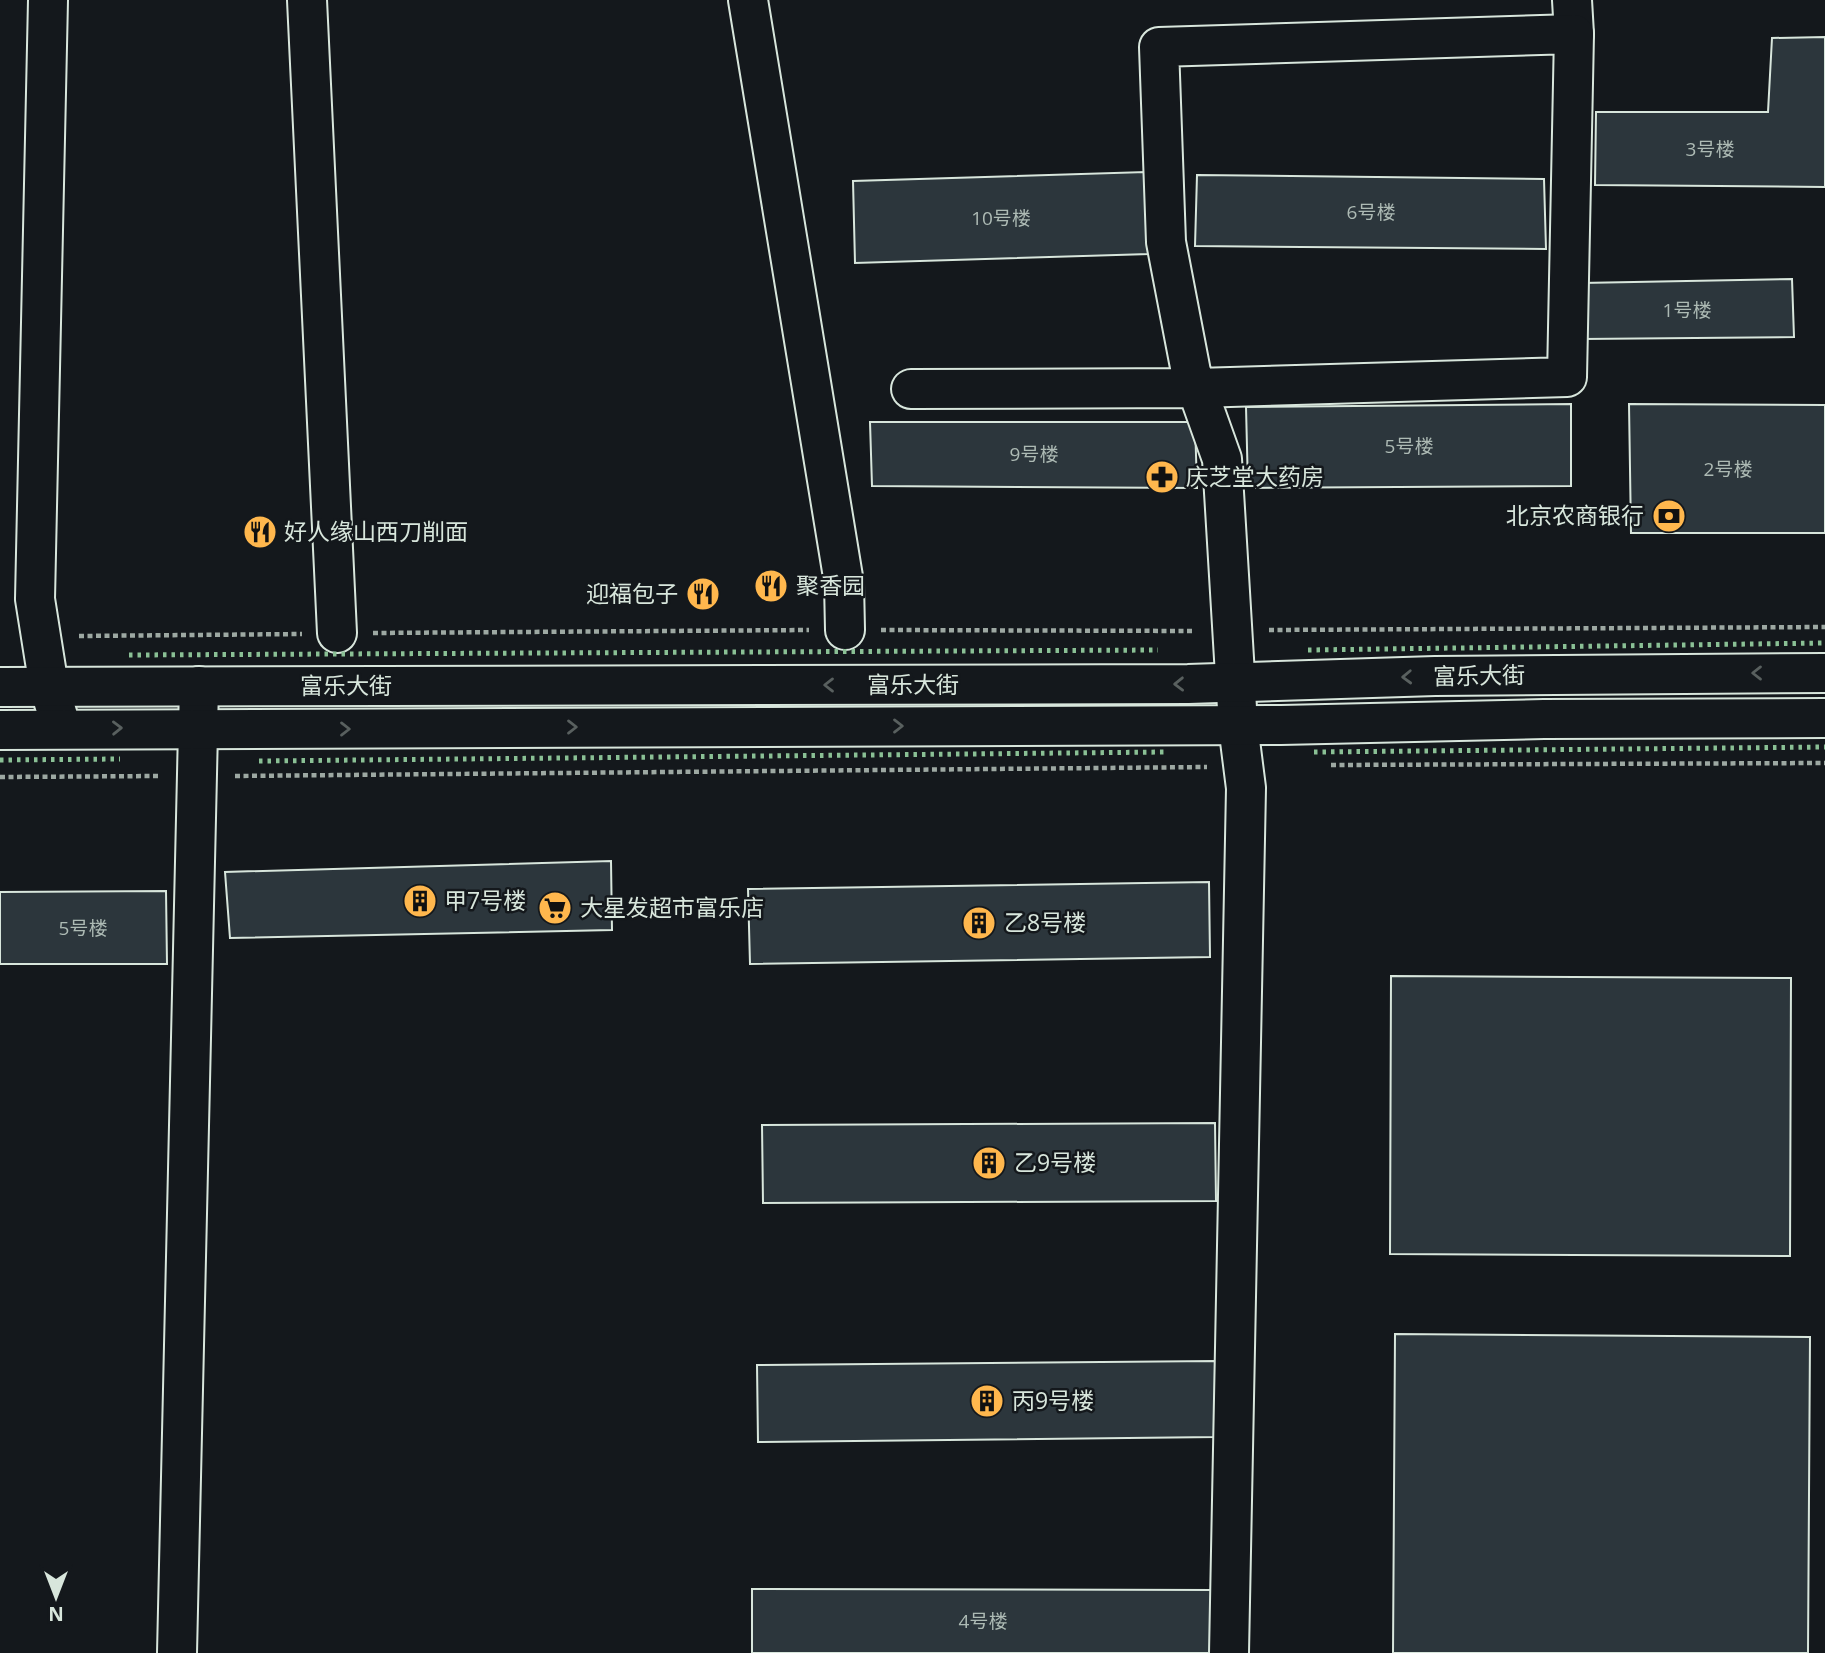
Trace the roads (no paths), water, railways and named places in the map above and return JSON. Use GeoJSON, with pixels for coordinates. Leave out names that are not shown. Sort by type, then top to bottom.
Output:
{"type":"FeatureCollection","features":[{"type":"Feature","properties":{"kind":"main road"},"geometry":{"type":"LineString","coordinates":[[48,0],[35,599],[49,687],[62,729]]}},
{"type":"Feature","properties":{"kind":"main road"},"geometry":{"type":"LineString","coordinates":[[307,0],[337,633]]}},
{"type":"Feature","properties":{"kind":"main road"},"geometry":{"type":"LineString","coordinates":[[748,0],[844,583],[845,630]]}},
{"type":"Feature","properties":{"kind":"main road"},"geometry":{"type":"LineString","coordinates":[[911,389],[1196,388],[1567,377],[1573,17],[1159,47],[1166,242],[1196,388],[1222,459],[1238,725],[1246,788],[1229,1653]]}},
{"type":"Feature","properties":{"kind":"main road","name":"富乐大街"},"geometry":{"type":"LineString","coordinates":[[0,688],[1174,684],[1236,680],[1825,673]]}},
{"type":"Feature","properties":{"kind":"main road"},"geometry":{"type":"LineString","coordinates":[[177,1653],[199,686]]}},
{"type":"Feature","properties":{"kind":"main road","name":"富乐大街"},"geometry":{"type":"LineString","coordinates":[[0,730],[1238,725],[1825,718]]}},
{"type":"Feature","properties":{"kind":"place","name":"庆芝堂大药房"},"geometry":{"type":"Point","coordinates":[1162,477]}},
{"type":"Feature","properties":{"kind":"place","name":"北京农商银行"},"geometry":{"type":"Point","coordinates":[1669,516]}},
{"type":"Feature","properties":{"kind":"place","name":"好人缘山西刀削面"},"geometry":{"type":"Point","coordinates":[260,532]}},
{"type":"Feature","properties":{"kind":"place","name":"聚香园"},"geometry":{"type":"Point","coordinates":[771,586]}},
{"type":"Feature","properties":{"kind":"place","name":"迎福包子"},"geometry":{"type":"Point","coordinates":[703,594]}},
{"type":"Feature","properties":{"kind":"place","name":"甲7号楼"},"geometry":{"type":"Point","coordinates":[420,901]}},
{"type":"Feature","properties":{"kind":"place","name":"大星发超市富乐店"},"geometry":{"type":"Point","coordinates":[555,908]}},
{"type":"Feature","properties":{"kind":"place","name":"乙8号楼"},"geometry":{"type":"Point","coordinates":[979,923]}},
{"type":"Feature","properties":{"kind":"place","name":"乙9号楼"},"geometry":{"type":"Point","coordinates":[989,1163]}},
{"type":"Feature","properties":{"kind":"place","name":"丙9号楼"},"geometry":{"type":"Point","coordinates":[987,1401]}}]}
